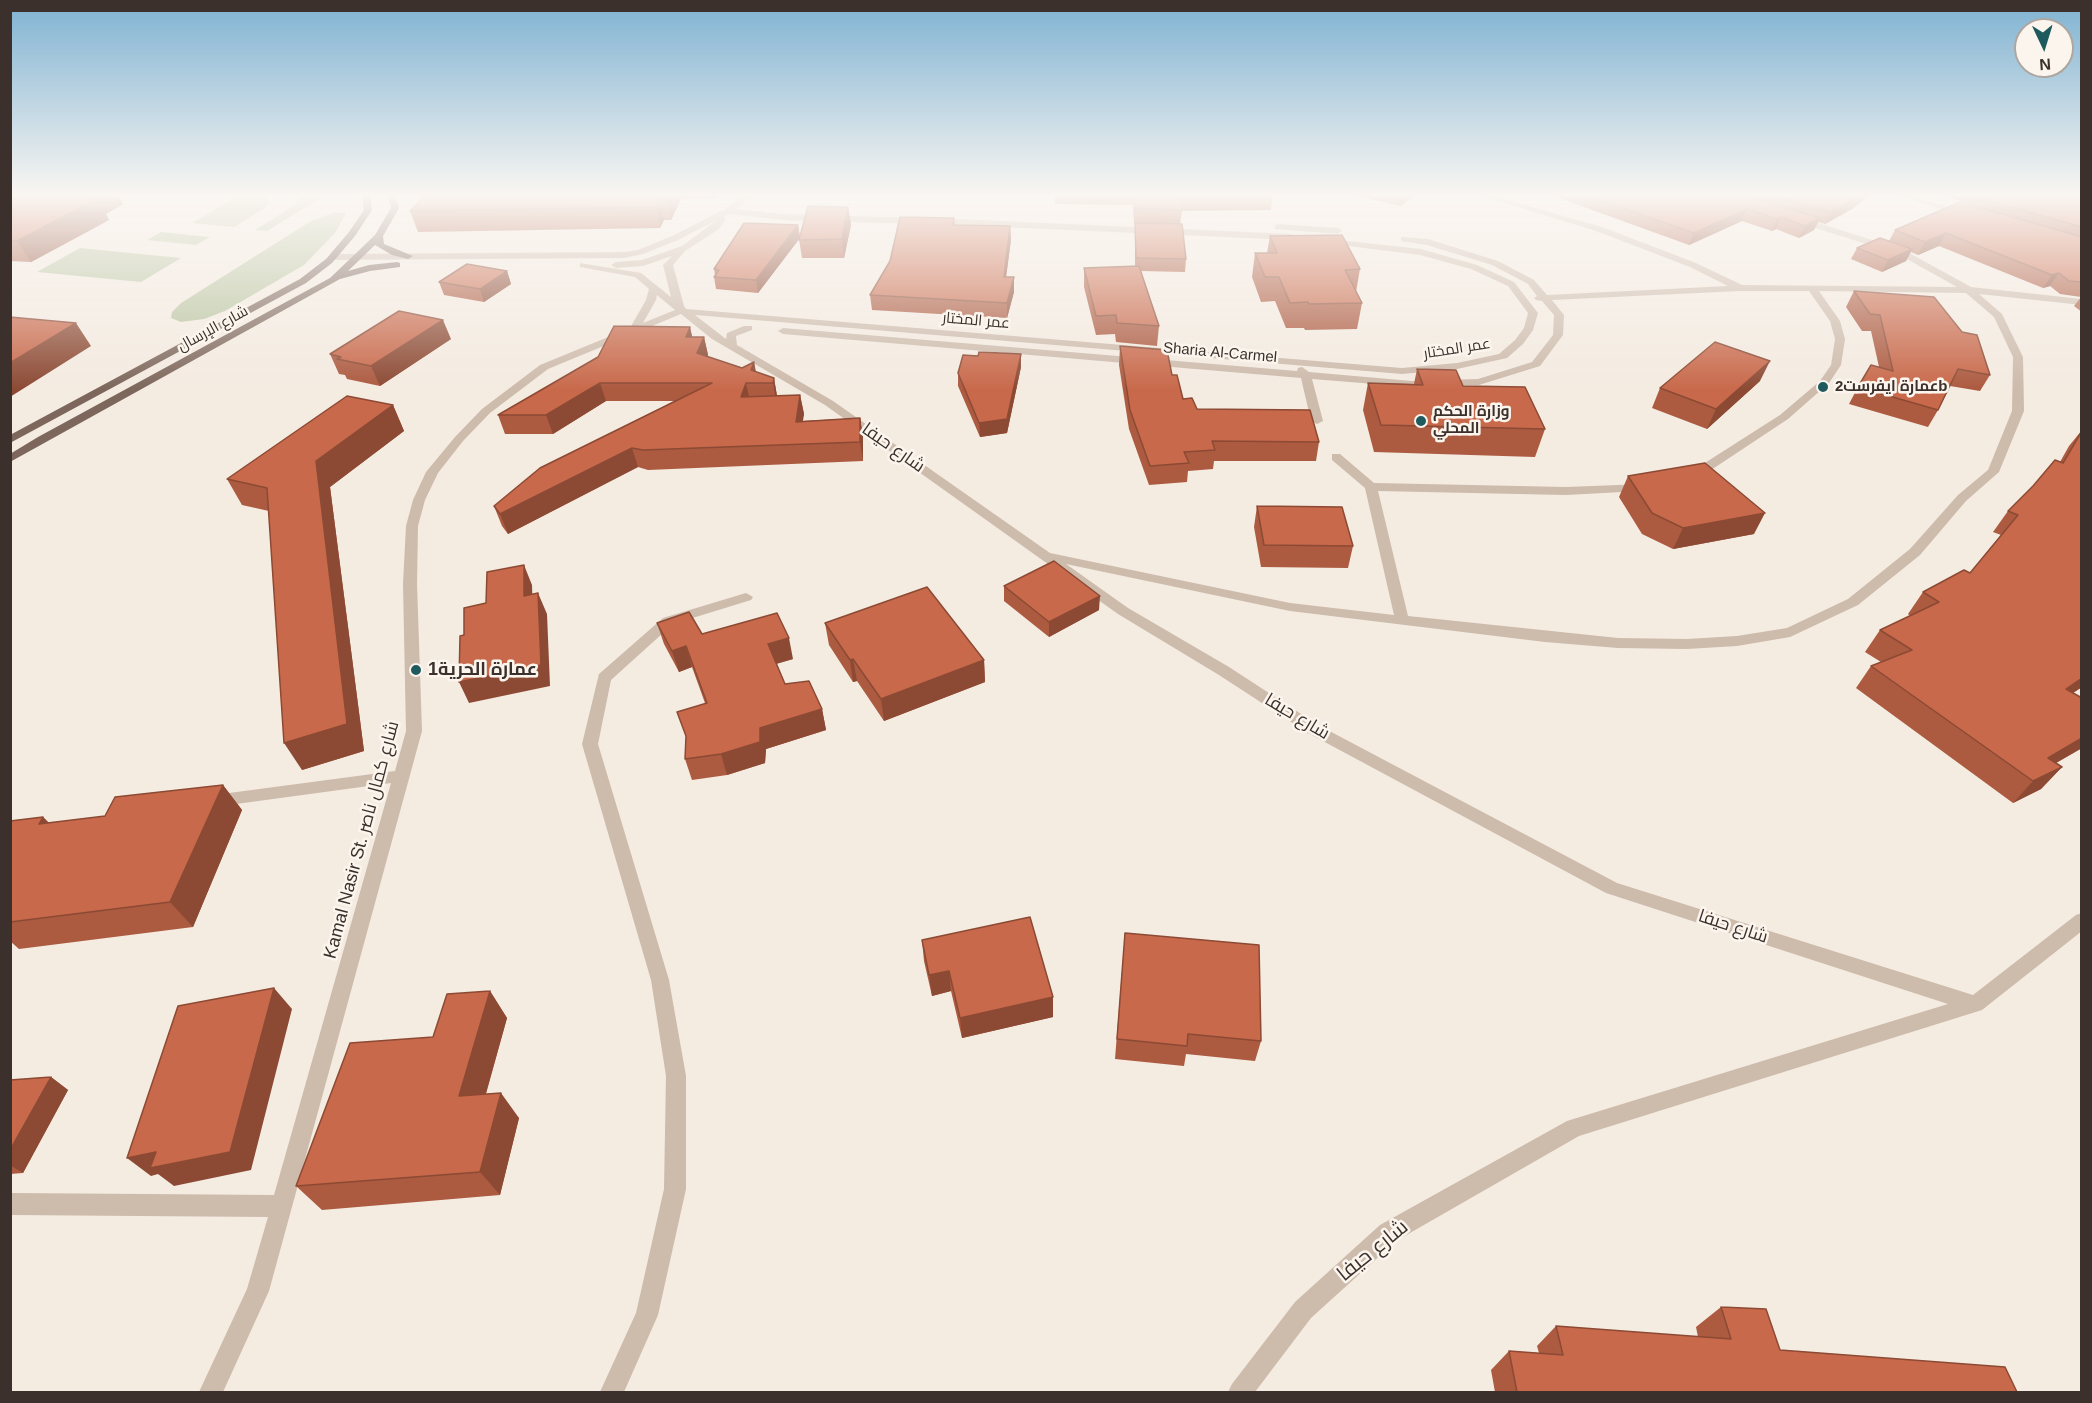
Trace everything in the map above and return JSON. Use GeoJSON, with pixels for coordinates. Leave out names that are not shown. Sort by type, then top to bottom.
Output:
{"type":"FeatureCollection","features":[{"type":"Feature","properties":{"kind":"main road","name":"شارع الإرسال"},"geometry":{"type":"LineString","coordinates":[[10,459],[42,439],[333,280],[355,259]]}},
{"type":"Feature","properties":{"kind":"main road","name":"شارع الإرسال"},"geometry":{"type":"LineString","coordinates":[[10,440],[303,281],[329,260]]}},
{"type":"Feature","properties":{"kind":"main road"},"geometry":{"type":"LineString","coordinates":[[333,280],[358,271],[397,265]]}},
{"type":"Feature","properties":{"kind":"street"},"geometry":{"type":"LineString","coordinates":[[653,259],[668,265]]}},
{"type":"Feature","properties":{"kind":"street"},"geometry":{"type":"LineString","coordinates":[[668,265],[674,259]]}},
{"type":"Feature","properties":{"kind":"street"},"geometry":{"type":"LineString","coordinates":[[1447,259],[1474,267],[1510,284],[1522,299],[1740,288],[1812,288],[1970,290],[2082,302]]}},
{"type":"Feature","properties":{"kind":"street","name":"Sharia Al-Carmel"},"geometry":{"type":"LineString","coordinates":[[771,330],[1412,384],[1479,382],[1536,364],[1558,335],[1558,315],[1531,282],[1484,259]]}},
{"type":"Feature","properties":{"kind":"street"},"geometry":{"type":"LineString","coordinates":[[1679,259],[1740,288]]}},
{"type":"Feature","properties":{"kind":"street"},"geometry":{"type":"LineString","coordinates":[[1045,556],[1290,607],[1598,641],[1687,644],[1737,641],[1790,632],[1853,602],[1915,552],[1962,498],[1993,472],[2018,411],[2018,357],[1998,316],[1970,290],[1915,259]]}},
{"type":"Feature","properties":{"kind":"street"},"geometry":{"type":"LineString","coordinates":[[329,260],[349,266],[620,265],[656,260]]}},
{"type":"Feature","properties":{"kind":"street","name":"شارع حيفا"},"geometry":{"type":"LineString","coordinates":[[584,265],[638,275],[716,337],[829,403],[1123,611],[1224,671],[1314,729],[1612,888],[1975,1004]]}},
{"type":"Feature","properties":{"kind":"street"},"geometry":{"type":"LineString","coordinates":[[668,265],[680,310],[753,328],[730,335],[732,346]]}},
{"type":"Feature","properties":{"kind":"street"},"geometry":{"type":"LineString","coordinates":[[629,330],[651,300],[654,288]]}},
{"type":"Feature","properties":{"kind":"street"},"geometry":{"type":"LineString","coordinates":[[1675,480],[1701,471],[1784,417],[1824,383],[1836,365],[1840,339],[1835,321],[1812,288]]}},
{"type":"Feature","properties":{"kind":"street","name":"عمر المختار"},"geometry":{"type":"LineString","coordinates":[[680,310],[1402,371],[1457,366],[1503,356],[1519,342],[1531,320],[1533,313],[1522,299]]}},
{"type":"Feature","properties":{"kind":"street","name":"Kamal Nasir St. شارع كمال ناصر"},"geometry":{"type":"LineString","coordinates":[[211,1392],[258,1291],[414,731],[410,584],[412,526],[418,500],[432,472],[459,439],[486,411],[544,367],[680,310]]}},
{"type":"Feature","properties":{"kind":"street"},"geometry":{"type":"LineString","coordinates":[[629,330],[662,331]]}},
{"type":"Feature","properties":{"kind":"street"},"geometry":{"type":"LineString","coordinates":[[690,333],[716,337]]}},
{"type":"Feature","properties":{"kind":"street"},"geometry":{"type":"LineString","coordinates":[[1297,362],[1306,375],[1317,421]]}},
{"type":"Feature","properties":{"kind":"street"},"geometry":{"type":"LineString","coordinates":[[1336,457],[1371,487],[1402,621]]}},
{"type":"Feature","properties":{"kind":"street"},"geometry":{"type":"LineString","coordinates":[[1371,487],[1566,491],[1635,488],[1655,484]]}},
{"type":"Feature","properties":{"kind":"street"},"geometry":{"type":"LineString","coordinates":[[612,1392],[646,1315],[675,1189],[676,1076],[660,980],[590,744],[604,678],[668,621],[746,597]]}},
{"type":"Feature","properties":{"kind":"street"},"geometry":{"type":"LineString","coordinates":[[200,803],[402,776]]}},
{"type":"Feature","properties":{"kind":"street","name":"شارع حيفا"},"geometry":{"type":"LineString","coordinates":[[1243,1391],[1303,1310],[1388,1233],[1574,1128],[1975,1004],[2082,920]]}},
{"type":"Feature","properties":{"kind":"street"},"geometry":{"type":"LineString","coordinates":[[10,1204],[282,1206]]}},
{"type":"Feature","properties":{"kind":"green space"},"geometry":{"type":"Polygon","coordinates":[[[59,259],[179,259],[141,282],[37,272],[59,259]]]}},
{"type":"Feature","properties":{"kind":"green space"},"geometry":{"type":"Polygon","coordinates":[[[250,259],[309,259],[304,265],[225,311],[204,319],[181,322],[171,318],[172,312],[181,303],[250,259]]]}},
{"type":"Feature","properties":{"kind":"building"},"geometry":{"type":"Polygon","coordinates":[[[720,259],[772,259],[756,280],[714,277],[719,270],[714,269],[720,259]]]}},
{"type":"Feature","properties":{"kind":"building"},"geometry":{"type":"Polygon","coordinates":[[[1006,259],[1004,277],[1014,277],[1007,303],[870,295],[890,261],[1006,259]]]}},
{"type":"Feature","properties":{"kind":"building"},"geometry":{"type":"Polygon","coordinates":[[[1258,259],[1355,259],[1360,269],[1345,270],[1362,303],[1290,303],[1279,277],[1265,277],[1258,259]]]}},
{"type":"Feature","properties":{"kind":"building"},"geometry":{"type":"Polygon","coordinates":[[[2013,259],[2082,259],[2082,282],[2069,281],[2059,273],[2052,275],[2013,259]]]}},
{"type":"Feature","properties":{"kind":"building"},"geometry":{"type":"Polygon","coordinates":[[[467,264],[507,271],[480,289],[439,282],[467,264]]]}},
{"type":"Feature","properties":{"kind":"building"},"geometry":{"type":"Polygon","coordinates":[[[1139,266],[1159,326],[1117,323],[1116,315],[1096,316],[1084,268],[1139,266]]]}},
{"type":"Feature","properties":{"kind":"building"},"geometry":{"type":"Polygon","coordinates":[[[1854,291],[1934,297],[1962,332],[1977,335],[1990,375],[1958,369],[1938,410],[1858,387],[1871,365],[1893,371],[1880,315],[1870,314],[1854,291]]]}},
{"type":"Feature","properties":{"kind":"building"},"geometry":{"type":"Polygon","coordinates":[[[399,311],[443,320],[371,366],[337,359],[341,357],[330,354],[399,311]]]}},
{"type":"Feature","properties":{"kind":"building"},"geometry":{"type":"Polygon","coordinates":[[[10,317],[76,323],[10,363],[10,317]]]}},
{"type":"Feature","properties":{"kind":"building"},"geometry":{"type":"Polygon","coordinates":[[[614,326],[690,327],[686,337],[704,337],[697,353],[742,368],[754,362],[751,370],[774,378],[773,383],[746,383],[741,397],[800,395],[796,422],[860,418],[860,442],[643,450],[632,448],[500,514],[494,506],[540,468],[712,383],[600,383],[546,415],[498,415],[598,357],[614,326]]]}},
{"type":"Feature","properties":{"kind":"building"},"geometry":{"type":"Polygon","coordinates":[[[1715,342],[1770,361],[1716,409],[1660,388],[1715,342]]]}},
{"type":"Feature","properties":{"kind":"building"},"geometry":{"type":"Polygon","coordinates":[[[1120,346],[1167,350],[1172,375],[1177,375],[1183,399],[1192,398],[1197,409],[1310,410],[1319,442],[1212,441],[1215,450],[1184,452],[1189,463],[1150,466],[1130,410],[1120,346]]]}},
{"type":"Feature","properties":{"kind":"building"},"geometry":{"type":"Polygon","coordinates":[[[979,352],[1021,354],[1007,419],[979,423],[958,373],[963,355],[978,356],[979,352]]]}},
{"type":"Feature","properties":{"kind":"building"},"geometry":{"type":"Polygon","coordinates":[[[1417,369],[1456,370],[1463,386],[1525,387],[1545,429],[1381,425],[1368,383],[1423,385],[1417,369]]]}},
{"type":"Feature","properties":{"kind":"building"},"geometry":{"type":"Polygon","coordinates":[[[347,396],[393,405],[316,461],[347,724],[284,743],[267,488],[227,479],[347,396]]]}},
{"type":"Feature","properties":{"kind":"building"},"geometry":{"type":"Polygon","coordinates":[[[2082,431],[2082,678],[2066,689],[2082,698],[2082,738],[2048,758],[2062,767],[2033,781],[1871,666],[1912,650],[1880,630],[1939,602],[1923,592],[1964,570],[1970,573],[2018,515],[2008,511],[2055,460],[2063,463],[2082,431]]]}},
{"type":"Feature","properties":{"kind":"building"},"geometry":{"type":"Polygon","coordinates":[[[1705,463],[1765,513],[1683,528],[1652,513],[1628,476],[1705,463]]]}},
{"type":"Feature","properties":{"kind":"building"},"geometry":{"type":"Polygon","coordinates":[[[1257,506],[1342,507],[1353,546],[1264,545],[1257,506]]]}},
{"type":"Feature","properties":{"kind":"building"},"geometry":{"type":"Polygon","coordinates":[[[1054,561],[1100,596],[1049,622],[1004,586],[1054,561]]]}},
{"type":"Feature","properties":{"kind":"building"},"geometry":{"type":"Polygon","coordinates":[[[524,565],[524,596],[538,593],[541,665],[459,682],[460,636],[464,635],[464,608],[486,603],[487,572],[524,565]]]}},
{"type":"Feature","properties":{"kind":"building"},"geometry":{"type":"Polygon","coordinates":[[[927,587],[984,660],[881,699],[853,659],[850,660],[825,623],[927,587]]]}},
{"type":"Feature","properties":{"kind":"building"},"geometry":{"type":"Polygon","coordinates":[[[689,612],[702,634],[777,613],[789,638],[768,644],[785,684],[809,681],[822,709],[760,728],[760,742],[721,754],[685,759],[686,736],[677,712],[707,703],[686,646],[672,651],[657,623],[689,612]]]}},
{"type":"Feature","properties":{"kind":"building"},"geometry":{"type":"Polygon","coordinates":[[[223,785],[170,902],[10,922],[10,821],[43,817],[39,824],[105,816],[115,797],[223,785]]]}},
{"type":"Feature","properties":{"kind":"building"},"geometry":{"type":"Polygon","coordinates":[[[1030,917],[1053,997],[960,1018],[949,971],[929,975],[922,940],[1030,917]]]}},
{"type":"Feature","properties":{"kind":"building"},"geometry":{"type":"Polygon","coordinates":[[[1125,933],[1259,945],[1261,1041],[1188,1034],[1187,1046],[1117,1039],[1125,933]]]}},
{"type":"Feature","properties":{"kind":"building"},"geometry":{"type":"Polygon","coordinates":[[[274,988],[230,1152],[150,1168],[156,1152],[127,1158],[178,1006],[274,988]]]}},
{"type":"Feature","properties":{"kind":"building"},"geometry":{"type":"Polygon","coordinates":[[[490,991],[459,1096],[501,1093],[480,1172],[296,1186],[350,1043],[433,1037],[447,994],[490,991]]]}},
{"type":"Feature","properties":{"kind":"building"},"geometry":{"type":"Polygon","coordinates":[[[51,1077],[10,1150],[10,1080],[51,1077]]]}},
{"type":"Feature","properties":{"kind":"building"},"geometry":{"type":"Polygon","coordinates":[[[1721,1307],[1766,1309],[1780,1350],[2005,1367],[2017,1392],[1517,1392],[1509,1351],[1563,1355],[1556,1326],[1731,1339],[1721,1307]]]}},
{"type":"Feature","properties":{"kind":"place","name":"عمارة ايفرست2b"},"geometry":{"type":"Point","coordinates":[1823,387]}},
{"type":"Feature","properties":{"kind":"place","name":"وزارة الحكم المحلي"},"geometry":{"type":"Point","coordinates":[1421,421]}},
{"type":"Feature","properties":{"kind":"place","name":"عمارة الحرية1"},"geometry":{"type":"Point","coordinates":[416,670]}}]}
